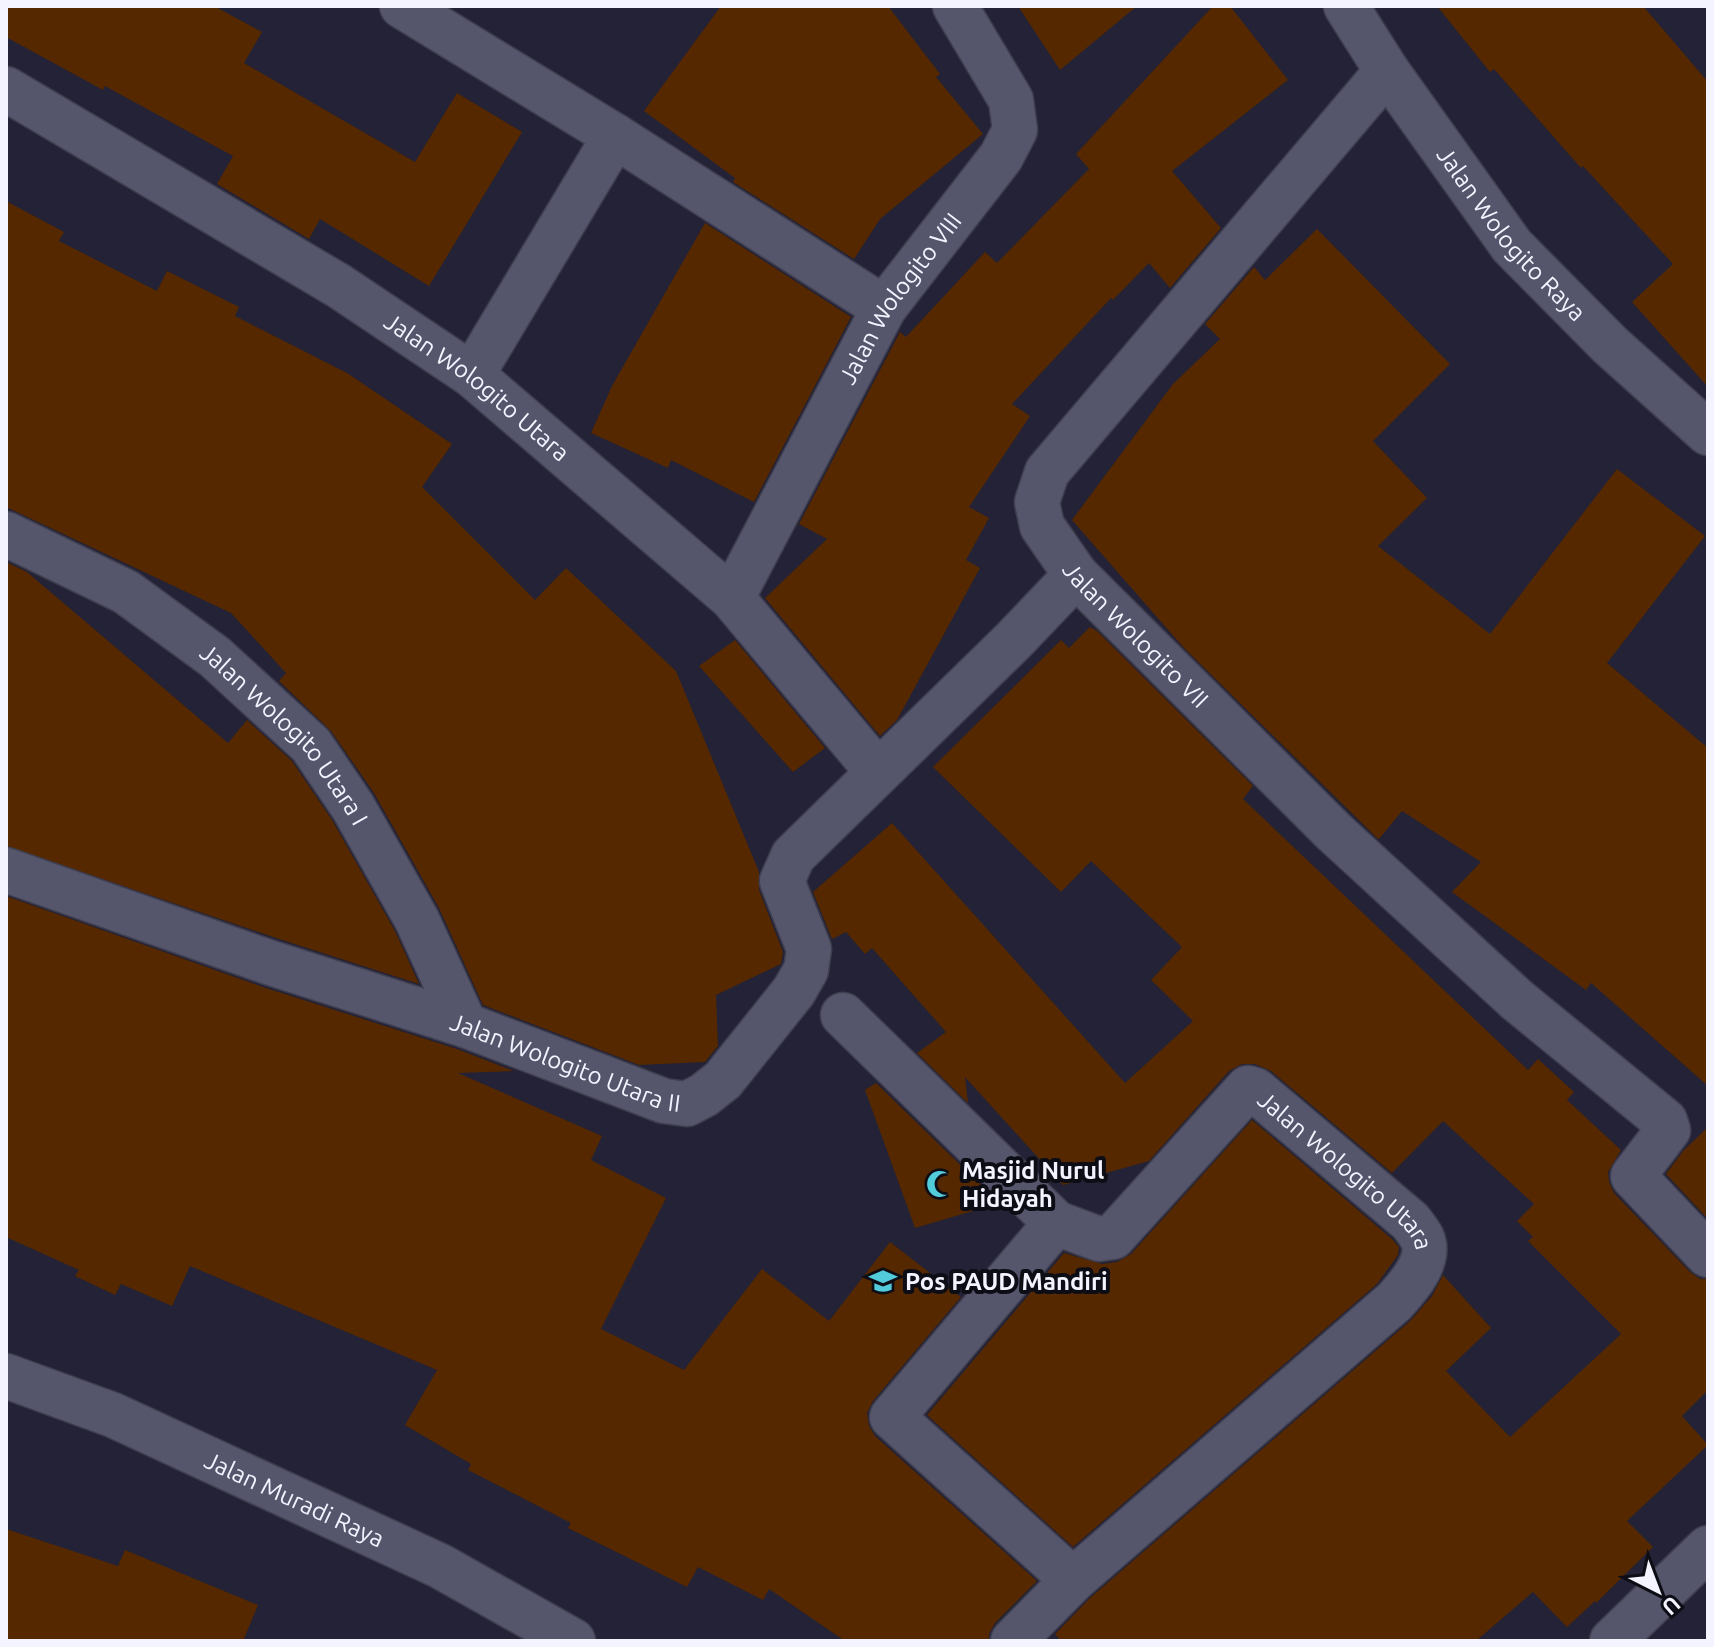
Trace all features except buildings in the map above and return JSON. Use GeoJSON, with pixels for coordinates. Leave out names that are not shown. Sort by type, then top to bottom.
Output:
{"type":"FeatureCollection","features":[{"type":"Feature","properties":{"kind":"street"},"geometry":{"type":"LineString","coordinates":[[402,6],[615,136],[884,308]]}},
{"type":"Feature","properties":{"kind":"street","name":"Jalan Wologito VIII"},"geometry":{"type":"LineString","coordinates":[[732,598],[884,308],[1001,157],[1015,130],[1011,100],[955,6]]}},
{"type":"Feature","properties":{"kind":"street","name":"Jalan Wologito Raya"},"geometry":{"type":"LineString","coordinates":[[1346,6],[1387,71],[1512,246],[1610,345],[1708,433]]}},
{"type":"Feature","properties":{"kind":"street","name":"Jalan Wologito VII"},"geometry":{"type":"LineString","coordinates":[[1387,71],[1047,472],[1037,502],[1042,526],[1076,575],[1334,832],[1517,1000],[1665,1121],[1669,1127],[1633,1176],[1708,1255]]}},
{"type":"Feature","properties":{"kind":"street","name":"Jalan Wologito Utara"},"geometry":{"type":"LineString","coordinates":[[6,89],[339,286],[472,375],[732,598],[877,771]]}},
{"type":"Feature","properties":{"kind":"street"},"geometry":{"type":"LineString","coordinates":[[472,375],[615,136]]}},
{"type":"Feature","properties":{"kind":"street","name":"Jalan Wologito Utara I"},"geometry":{"type":"LineString","coordinates":[[6,534],[126,592],[215,657],[311,745],[353,807],[417,920],[465,1025]]}},
{"type":"Feature","properties":{"kind":"street","name":"Jalan Wologito Utara II"},"geometry":{"type":"LineString","coordinates":[[6,870],[271,963],[465,1025],[664,1101],[687,1104],[723,1080],[794,991],[806,970],[809,949],[782,881],[793,856],[1014,640],[1076,575]]}},
{"type":"Feature","properties":{"kind":"street"},"geometry":{"type":"LineString","coordinates":[[843,1015],[1056,1223],[892,1417],[1073,1580]]}},
{"type":"Feature","properties":{"kind":"street","name":"Jalan Wologito Utara"},"geometry":{"type":"LineString","coordinates":[[1013,1641],[1073,1580],[1394,1302],[1410,1285],[1422,1261],[1423,1240],[1410,1221],[1255,1090],[1248,1088],[1113,1237],[1099,1239],[1056,1223]]}},
{"type":"Feature","properties":{"kind":"street","name":"Jalan Muradi Raya"},"geometry":{"type":"LineString","coordinates":[[6,1376],[113,1415],[440,1566],[573,1641]]}},
{"type":"Feature","properties":{"kind":"street"},"geometry":{"type":"LineString","coordinates":[[1612,1641],[1708,1548]]}},
{"type":"Feature","properties":{"kind":"place","name":"Masjid Nurul Hidayah"},"geometry":{"type":"Point","coordinates":[940,1184]}},
{"type":"Feature","properties":{"kind":"place","name":"Pos PAUD Mandiri"},"geometry":{"type":"Point","coordinates":[883,1281]}}]}
